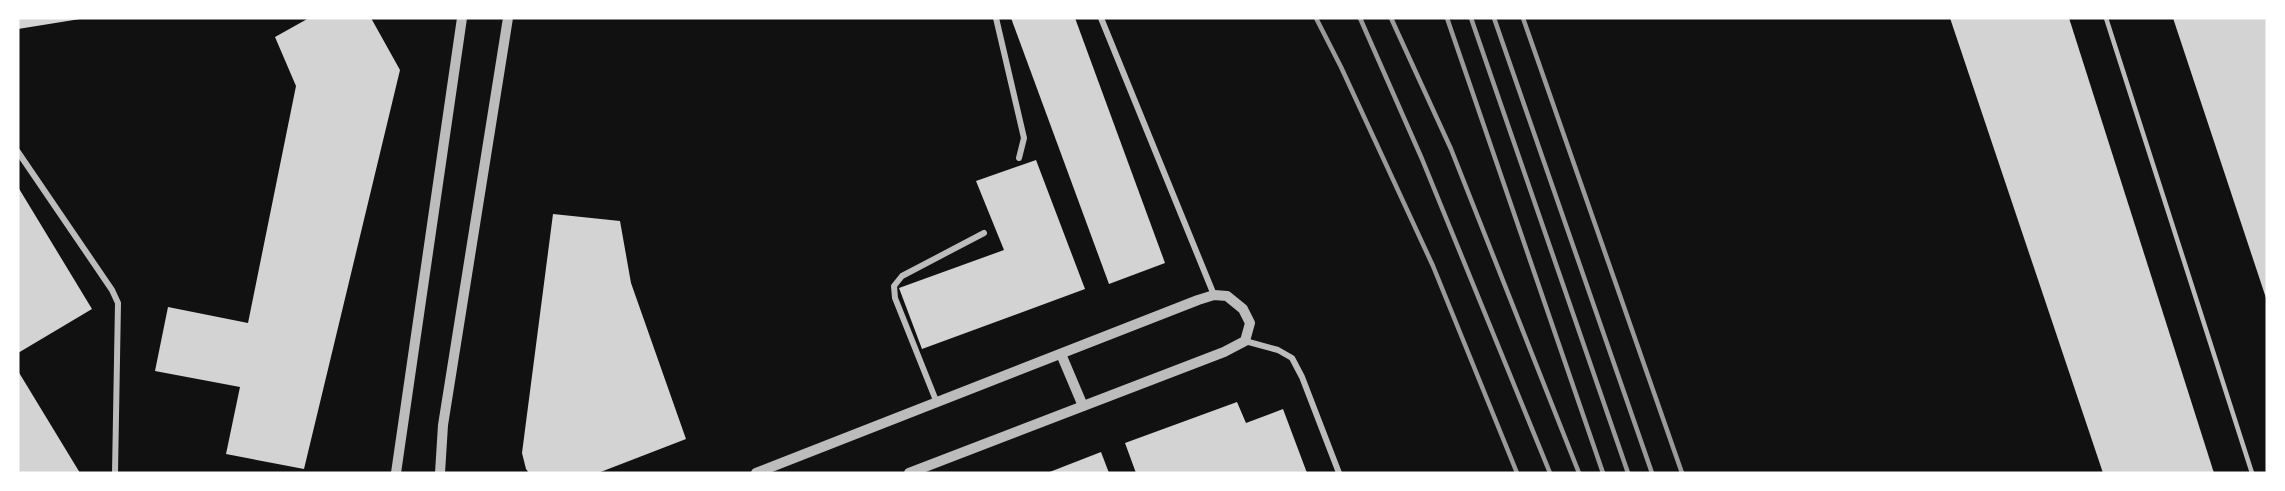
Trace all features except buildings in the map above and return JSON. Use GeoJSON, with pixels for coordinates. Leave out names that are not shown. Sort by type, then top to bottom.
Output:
{"type":"FeatureCollection","features":[{"type":"Feature","properties":{"kind":"street"},"geometry":{"type":"LineString","coordinates":[[396,473],[462,18]]}},
{"type":"Feature","properties":{"kind":"street"},"geometry":{"type":"LineString","coordinates":[[440,473],[442,425],[508,18]]}},
{"type":"Feature","properties":{"kind":"street"},"geometry":{"type":"LineString","coordinates":[[996,18],[1024,138],[1019,158]]}},
{"type":"Feature","properties":{"kind":"street"},"geometry":{"type":"LineString","coordinates":[[1101,18],[1214,295]]}},
{"type":"Feature","properties":{"kind":"street"},"geometry":{"type":"LineString","coordinates":[[18,152],[112,290],[118,303],[115,473]]}},
{"type":"Feature","properties":{"kind":"street"},"geometry":{"type":"LineString","coordinates":[[937,403],[895,298],[894,286],[902,276],[984,233]]}},
{"type":"Feature","properties":{"kind":"street"},"geometry":{"type":"LineString","coordinates":[[756,473],[1214,295],[1227,296],[1244,309],[1250,322],[1245,340],[1224,352],[909,473]]}},
{"type":"Feature","properties":{"kind":"street"},"geometry":{"type":"LineString","coordinates":[[1245,340],[1278,350],[1292,358],[1302,377],[1339,473]]}},
{"type":"Feature","properties":{"kind":"street"},"geometry":{"type":"LineString","coordinates":[[1061,354],[1083,406]]}},
{"type":"Feature","properties":{"kind":"lane"},"geometry":{"type":"LineString","coordinates":[[2106,18],[2252,473]]}},
{"type":"Feature","properties":{"kind":"railway"},"geometry":{"type":"LineString","coordinates":[[1316,18],[1433,266],[1517,473]]}},
{"type":"Feature","properties":{"kind":"railway"},"geometry":{"type":"LineString","coordinates":[[1360,18],[1422,159],[1550,473]]}},
{"type":"Feature","properties":{"kind":"railway"},"geometry":{"type":"LineString","coordinates":[[1391,18],[1451,149],[1579,473]]}},
{"type":"Feature","properties":{"kind":"railway"},"geometry":{"type":"LineString","coordinates":[[1447,18],[1603,473]]}},
{"type":"Feature","properties":{"kind":"railway"},"geometry":{"type":"LineString","coordinates":[[1471,18],[1628,473]]}},
{"type":"Feature","properties":{"kind":"railway"},"geometry":{"type":"LineString","coordinates":[[1494,18],[1652,473]]}},
{"type":"Feature","properties":{"kind":"railway"},"geometry":{"type":"LineString","coordinates":[[1523,18],[1682,473]]}}]}
